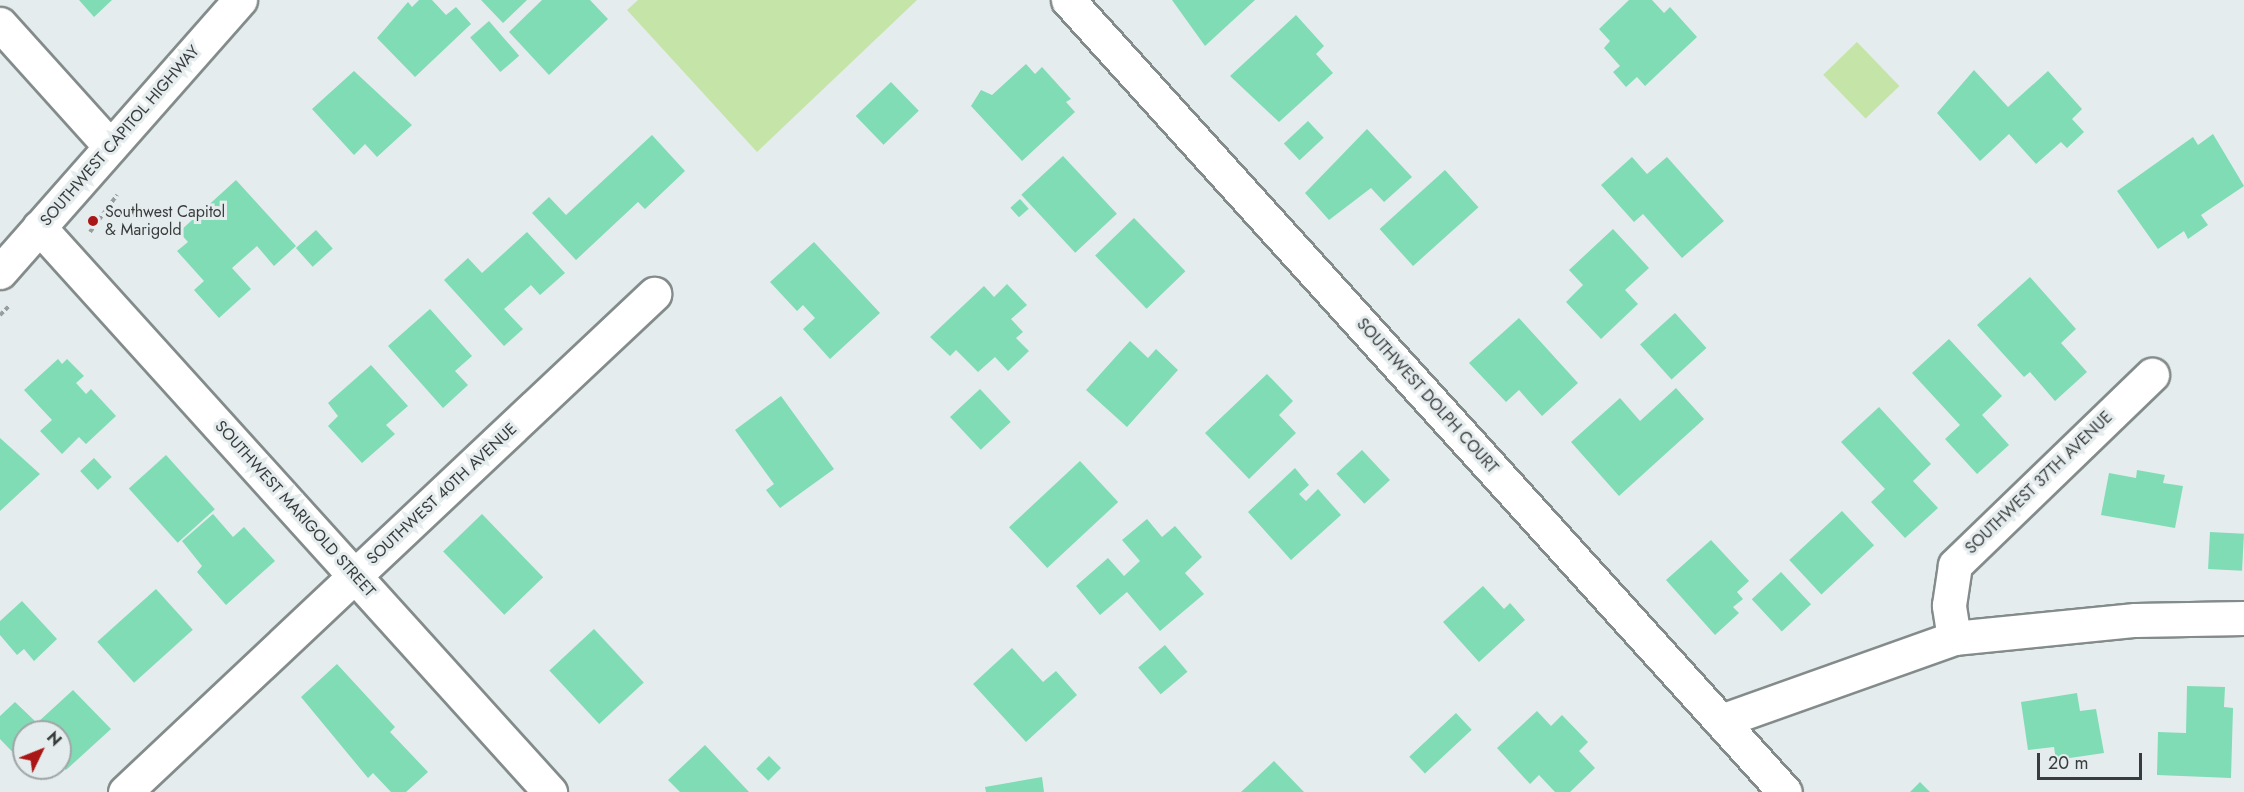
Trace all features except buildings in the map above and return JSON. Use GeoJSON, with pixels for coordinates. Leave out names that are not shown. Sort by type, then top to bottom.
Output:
{"type":"FeatureCollection","features":[{"type":"Feature","properties":{"kind":"street","name":"SOUTHWEST CAPITOL HIGHWAY"},"geometry":{"type":"LineString","coordinates":[[0,272],[240,0]]}},
{"type":"Feature","properties":{"kind":"street","name":"SOUTHWEST DOLPH COURT"},"geometry":{"type":"LineString","coordinates":[[1068,0],[1785,792]]}},
{"type":"Feature","properties":{"kind":"street"},"geometry":{"type":"LineString","coordinates":[[0,24],[110,146]]}},
{"type":"Feature","properties":{"kind":"street","name":"SOUTHWEST MARIGOLD STREET"},"geometry":{"type":"LineString","coordinates":[[39,227],[550,792]]}},
{"type":"Feature","properties":{"kind":"street","name":"SOUTHWEST 40TH AVENUE"},"geometry":{"type":"LineString","coordinates":[[125,792],[654,294]]}},
{"type":"Feature","properties":{"kind":"street","name":"SOUTHWEST 37TH AVENUE"},"geometry":{"type":"LineString","coordinates":[[1954,638],[1949,605],[1956,566],[2152,375]]}},
{"type":"Feature","properties":{"kind":"street"},"geometry":{"type":"LineString","coordinates":[[1721,721],[1954,638],[2135,620],[2244,618]]}},
{"type":"Feature","properties":{"kind":"green space"},"geometry":{"type":"Polygon","coordinates":[[[638,0],[917,0],[757,152],[627,10],[638,0]]]}},
{"type":"Feature","properties":{"kind":"green space"},"geometry":{"type":"Polygon","coordinates":[[[1857,42],[1899,86],[1866,119],[1823,75],[1857,42]]]}},
{"type":"Feature","properties":{"kind":"place","name":"Southwest Capitol & Marigold"},"geometry":{"type":"Point","coordinates":[93,221]}}]}
